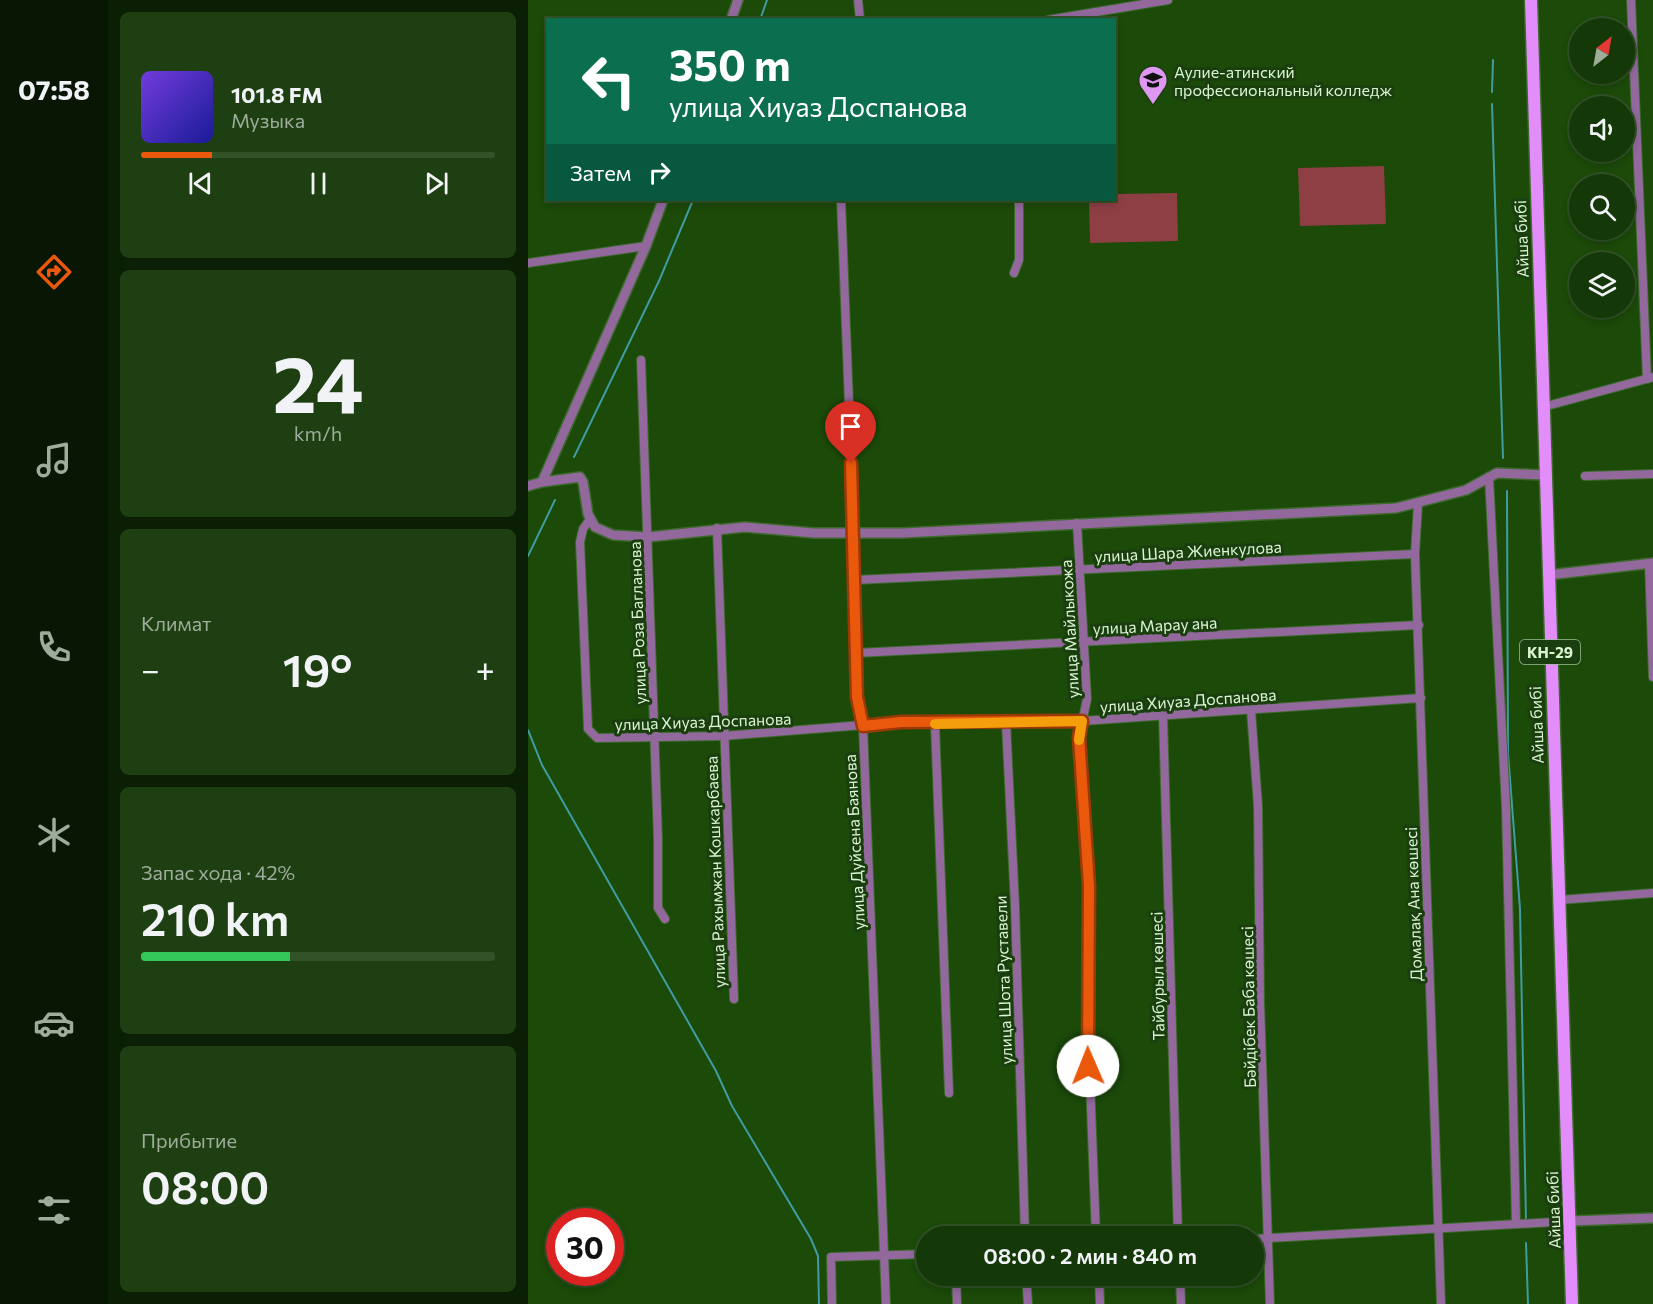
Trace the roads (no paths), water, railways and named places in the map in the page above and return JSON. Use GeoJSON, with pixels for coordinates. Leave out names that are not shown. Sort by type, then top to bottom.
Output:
{"type":"FeatureCollection","features":[{"type":"Feature","properties":{"kind":"main road","name":"Айша бибі"},"geometry":{"type":"LineString","coordinates":[[1531,0],[1572,1304]]}},
{"type":"Feature","properties":{"kind":"street"},"geometry":{"type":"LineString","coordinates":[[732,18],[738,0]]}},
{"type":"Feature","properties":{"kind":"street"},"geometry":{"type":"LineString","coordinates":[[858,0],[860,18]]}},
{"type":"Feature","properties":{"kind":"street"},"geometry":{"type":"LineString","coordinates":[[1096,0],[1097,10]]}},
{"type":"Feature","properties":{"kind":"street"},"geometry":{"type":"LineString","coordinates":[[1058,18],[1168,0]]}},
{"type":"Feature","properties":{"kind":"street"},"geometry":{"type":"LineString","coordinates":[[1543,407],[1650,378],[1631,0]]}},
{"type":"Feature","properties":{"kind":"street"},"geometry":{"type":"LineString","coordinates":[[542,482],[663,201]]}},
{"type":"Feature","properties":{"kind":"street","name":"улица Дуйсена Баянова"},"geometry":{"type":"LineString","coordinates":[[841,201],[854,532],[857,697],[863,726],[886,1304]]}},
{"type":"Feature","properties":{"kind":"street"},"geometry":{"type":"LineString","coordinates":[[1014,273],[1019,260],[1020,201]]}},
{"type":"Feature","properties":{"kind":"street"},"geometry":{"type":"LineString","coordinates":[[528,263],[645,246]]}},
{"type":"Feature","properties":{"kind":"street","name":"улица Роза Багланова"},"geometry":{"type":"LineString","coordinates":[[641,360],[655,738],[658,908],[665,920]]}},
{"type":"Feature","properties":{"kind":"street"},"geometry":{"type":"LineString","coordinates":[[528,486],[580,477],[590,519],[603,532],[613,536],[648,537],[717,528],[745,527],[814,533],[903,532],[1396,508],[1466,490],[1493,475],[1524,473],[1545,475]]}},
{"type":"Feature","properties":{"kind":"street"},"geometry":{"type":"LineString","coordinates":[[1585,476],[1653,474]]}},
{"type":"Feature","properties":{"kind":"street"},"geometry":{"type":"LineString","coordinates":[[1493,475],[1506,808],[1518,1223]]}},
{"type":"Feature","properties":{"kind":"street","name":"Домалақ Ана көшесі"},"geometry":{"type":"LineString","coordinates":[[1418,504],[1415,554],[1441,1304]]}},
{"type":"Feature","properties":{"kind":"street","name":"улица Хиуаз Доспанова"},"geometry":{"type":"LineString","coordinates":[[590,519],[583,529],[580,543],[588,729],[597,738],[723,736],[901,722],[935,724],[1082,721],[1420,698]]}},
{"type":"Feature","properties":{"kind":"street","name":"улица Майлыкожа"},"geometry":{"type":"LineString","coordinates":[[1077,523],[1087,699],[1079,737],[1089,886],[1087,1005],[1095,1226]]}},
{"type":"Feature","properties":{"kind":"street","name":"улица Рахымжан Кошкарбаева"},"geometry":{"type":"LineString","coordinates":[[717,528],[734,999]]}},
{"type":"Feature","properties":{"kind":"street","name":"улица Шара Жиенкулова"},"geometry":{"type":"LineString","coordinates":[[854,580],[1415,554]]}},
{"type":"Feature","properties":{"kind":"street"},"geometry":{"type":"LineString","coordinates":[[1548,575],[1651,563],[1653,677]]}},
{"type":"Feature","properties":{"kind":"street","name":"улица Марау ана"},"geometry":{"type":"LineString","coordinates":[[856,653],[1419,625]]}},
{"type":"Feature","properties":{"kind":"street","name":"Бәйдібек Баба көшесі"},"geometry":{"type":"LineString","coordinates":[[1251,710],[1258,806],[1260,1003],[1270,1304]]}},
{"type":"Feature","properties":{"kind":"street","name":"Тайбурыл көшесі"},"geometry":{"type":"LineString","coordinates":[[1164,716],[1178,1226]]}},
{"type":"Feature","properties":{"kind":"street","name":"улица Шота Руставели"},"geometry":{"type":"LineString","coordinates":[[1006,722],[1025,1226]]}},
{"type":"Feature","properties":{"kind":"street"},"geometry":{"type":"LineString","coordinates":[[935,724],[949,1093]]}},
{"type":"Feature","properties":{"kind":"street"},"geometry":{"type":"LineString","coordinates":[[1559,900],[1653,893]]}},
{"type":"Feature","properties":{"kind":"street"},"geometry":{"type":"LineString","coordinates":[[1264,1238],[1518,1223],[1653,1218]]}},
{"type":"Feature","properties":{"kind":"street"},"geometry":{"type":"LineString","coordinates":[[832,1304],[831,1257],[916,1255]]}},
{"type":"Feature","properties":{"kind":"street"},"geometry":{"type":"LineString","coordinates":[[956,1286],[957,1304]]}},
{"type":"Feature","properties":{"kind":"street"},"geometry":{"type":"LineString","coordinates":[[1027,1286],[1028,1304]]}},
{"type":"Feature","properties":{"kind":"street"},"geometry":{"type":"LineString","coordinates":[[1099,1286],[1100,1304]]}},
{"type":"Feature","properties":{"kind":"street"},"geometry":{"type":"LineString","coordinates":[[1180,1286],[1181,1304]]}},
{"type":"Feature","properties":{"kind":"waterway"},"geometry":{"type":"LineString","coordinates":[[761,18],[767,0]]}},
{"type":"Feature","properties":{"kind":"waterway"},"geometry":{"type":"LineString","coordinates":[[1492,92],[1493,60]]}},
{"type":"Feature","properties":{"kind":"waterway"},"geometry":{"type":"LineString","coordinates":[[1492,104],[1503,458]]}},
{"type":"Feature","properties":{"kind":"waterway"},"geometry":{"type":"LineString","coordinates":[[574,457],[659,281],[693,201]]}},
{"type":"Feature","properties":{"kind":"waterway"},"geometry":{"type":"LineString","coordinates":[[1507,491],[1508,753],[1520,909],[1526,1221]]}},
{"type":"Feature","properties":{"kind":"waterway"},"geometry":{"type":"LineString","coordinates":[[528,556],[555,500]]}},
{"type":"Feature","properties":{"kind":"waterway"},"geometry":{"type":"LineString","coordinates":[[528,730],[542,765],[716,1071],[732,1106],[811,1239],[818,1256],[819,1304]]}},
{"type":"Feature","properties":{"kind":"waterway"},"geometry":{"type":"LineString","coordinates":[[1526,1243],[1528,1304]]}},
{"type":"Feature","properties":{"kind":"place","name":"Аулие-атинский профессиональный колледж"},"geometry":{"type":"Point","coordinates":[1153,106]}}]}
